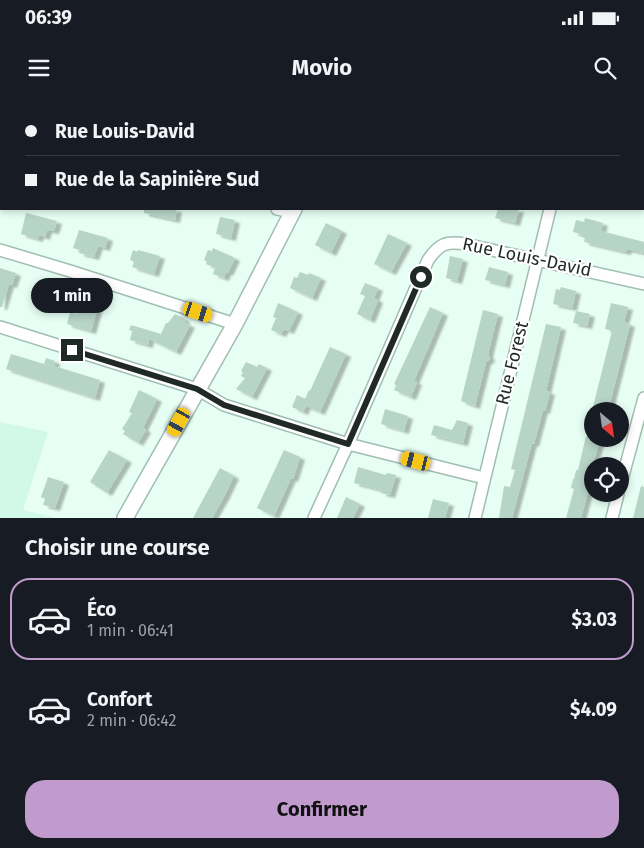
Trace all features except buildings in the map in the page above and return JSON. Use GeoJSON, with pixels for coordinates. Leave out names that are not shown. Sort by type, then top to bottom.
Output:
{"type":"FeatureCollection","features":[{"type":"Feature","properties":{"kind":"main road"},"geometry":{"type":"LineString","coordinates":[[125,518],[235,324],[287,210]]}},
{"type":"Feature","properties":{"kind":"street","name":"Rue Forest"},"geometry":{"type":"LineString","coordinates":[[474,518],[550,210]]}},
{"type":"Feature","properties":{"kind":"street","name":"Rue Louis-David"},"geometry":{"type":"LineString","coordinates":[[314,518],[428,260],[437,248],[452,242],[537,259],[644,284]]}},
{"type":"Feature","properties":{"kind":"street"},"geometry":{"type":"LineString","coordinates":[[0,250],[235,324]]}},
{"type":"Feature","properties":{"kind":"street"},"geometry":{"type":"LineString","coordinates":[[0,327],[197,389],[224,405],[348,444],[484,478]]}},
{"type":"Feature","properties":{"kind":"street"},"geometry":{"type":"LineString","coordinates":[[628,457],[644,398]]}},
{"type":"Feature","properties":{"kind":"street"},"geometry":{"type":"LineString","coordinates":[[612,518],[616,502]]}},
{"type":"Feature","properties":{"kind":"shaded area"},"geometry":{"type":"Polygon","coordinates":[[[0,422],[48,432],[23,510],[56,518],[0,518],[0,422]]]}},
{"type":"Feature","properties":{"kind":"route"},"geometry":{"type":"LineString","coordinates":[[72,350],[197,389],[224,405],[348,444],[421,277]]}}]}
